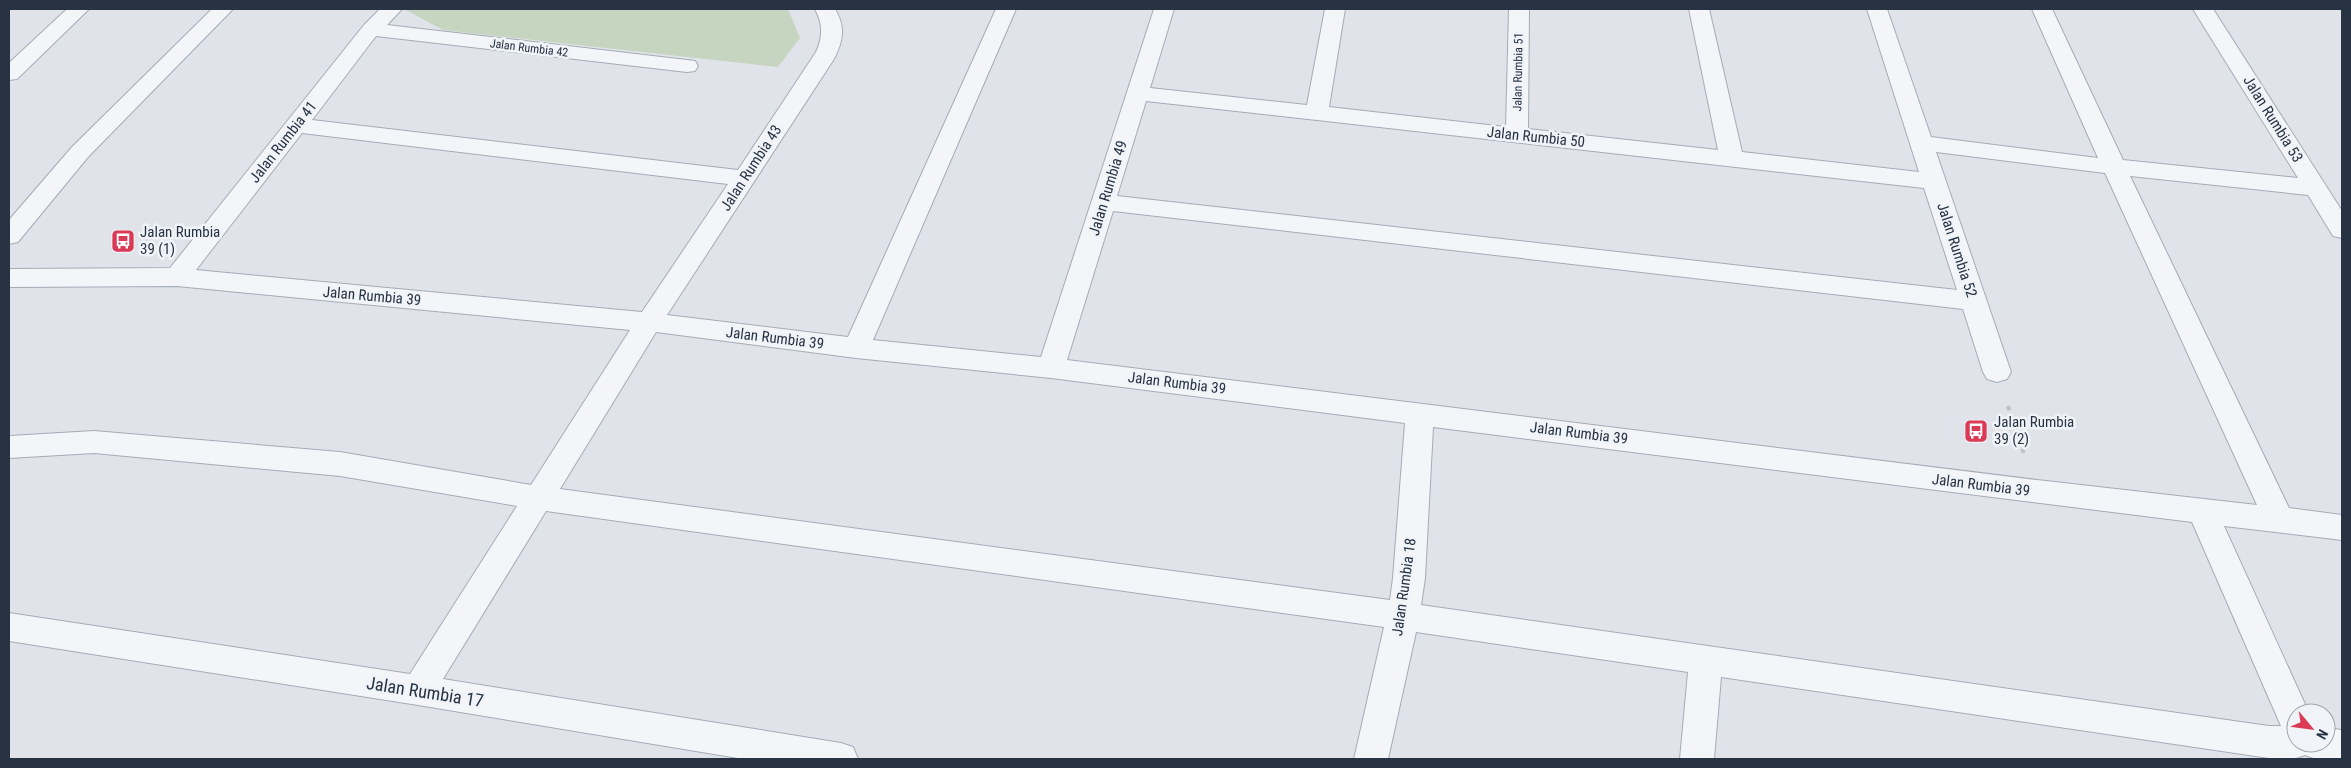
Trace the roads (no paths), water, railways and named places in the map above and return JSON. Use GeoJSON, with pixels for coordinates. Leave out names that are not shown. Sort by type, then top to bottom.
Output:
{"type":"FeatureCollection","features":[{"type":"Feature","properties":{"kind":"street"},"geometry":{"type":"LineString","coordinates":[[9,74],[79,9]]}},
{"type":"Feature","properties":{"kind":"street"},"geometry":{"type":"LineString","coordinates":[[9,236],[80,152],[224,9]]}},
{"type":"Feature","properties":{"kind":"street","name":"Jalan Rumbia 41"},"geometry":{"type":"LineString","coordinates":[[177,278],[372,29],[392,9]]}},
{"type":"Feature","properties":{"kind":"street","name":"Jalan Rumbia 43"},"geometry":{"type":"LineString","coordinates":[[418,690],[649,322],[832,44],[834,31],[831,18],[825,9]]}},
{"type":"Feature","properties":{"kind":"street"},"geometry":{"type":"LineString","coordinates":[[856,348],[1006,9]]}},
{"type":"Feature","properties":{"kind":"street","name":"Jalan Rumbia 49"},"geometry":{"type":"LineString","coordinates":[[1051,368],[1164,9]]}},
{"type":"Feature","properties":{"kind":"street"},"geometry":{"type":"LineString","coordinates":[[1316,113],[1335,9]]}},
{"type":"Feature","properties":{"kind":"street","name":"Jalan Rumbia 51"},"geometry":{"type":"LineString","coordinates":[[1517,135],[1519,9]]}},
{"type":"Feature","properties":{"kind":"street"},"geometry":{"type":"LineString","coordinates":[[1699,9],[1732,159]]}},
{"type":"Feature","properties":{"kind":"street","name":"Jalan Rumbia 52"},"geometry":{"type":"LineString","coordinates":[[1877,9],[1997,372]]}},
{"type":"Feature","properties":{"kind":"street"},"geometry":{"type":"LineString","coordinates":[[2042,9],[2279,520]]}},
{"type":"Feature","properties":{"kind":"street","name":"Jalan Rumbia 53"},"geometry":{"type":"LineString","coordinates":[[2203,9],[2316,188],[2340,222]]}},
{"type":"Feature","properties":{"kind":"street","name":"Jalan Rumbia 42"},"geometry":{"type":"LineString","coordinates":[[372,29],[687,66]]}},
{"type":"Feature","properties":{"kind":"street","name":"Jalan Rumbia 50"},"geometry":{"type":"LineString","coordinates":[[1137,93],[1934,181]]}},
{"type":"Feature","properties":{"kind":"street"},"geometry":{"type":"LineString","coordinates":[[296,125],[745,178]]}},
{"type":"Feature","properties":{"kind":"street"},"geometry":{"type":"LineString","coordinates":[[1921,143],[2114,167],[2316,188]]}},
{"type":"Feature","properties":{"kind":"street"},"geometry":{"type":"LineString","coordinates":[[1103,202],[1974,302]]}},
{"type":"Feature","properties":{"kind":"street","name":"Jalan Rumbia 39"},"geometry":{"type":"LineString","coordinates":[[9,278],[177,278],[649,322],[856,348],[1051,368],[2036,492],[2342,527]]}},
{"type":"Feature","properties":{"kind":"street","name":"Jalan Rumbia 18"},"geometry":{"type":"LineString","coordinates":[[1371,759],[1403,616],[1409,578],[1420,413]]}},
{"type":"Feature","properties":{"kind":"street"},"geometry":{"type":"LineString","coordinates":[[9,447],[94,442],[340,464],[539,498],[1706,659],[2279,748]]}},
{"type":"Feature","properties":{"kind":"street"},"geometry":{"type":"LineString","coordinates":[[2202,511],[2288,703]]}},
{"type":"Feature","properties":{"kind":"street","name":"Jalan Rumbia 17"},"geometry":{"type":"LineString","coordinates":[[9,627],[418,690],[841,759]]}},
{"type":"Feature","properties":{"kind":"street"},"geometry":{"type":"LineString","coordinates":[[1697,759],[1706,659]]}},
{"type":"Feature","properties":{"kind":"place","name":"Jalan Rumbia 39 (1)"},"geometry":{"type":"Point","coordinates":[123,241]}},
{"type":"Feature","properties":{"kind":"place","name":"Jalan Rumbia 39 (2)"},"geometry":{"type":"Point","coordinates":[1976,431]}}]}
